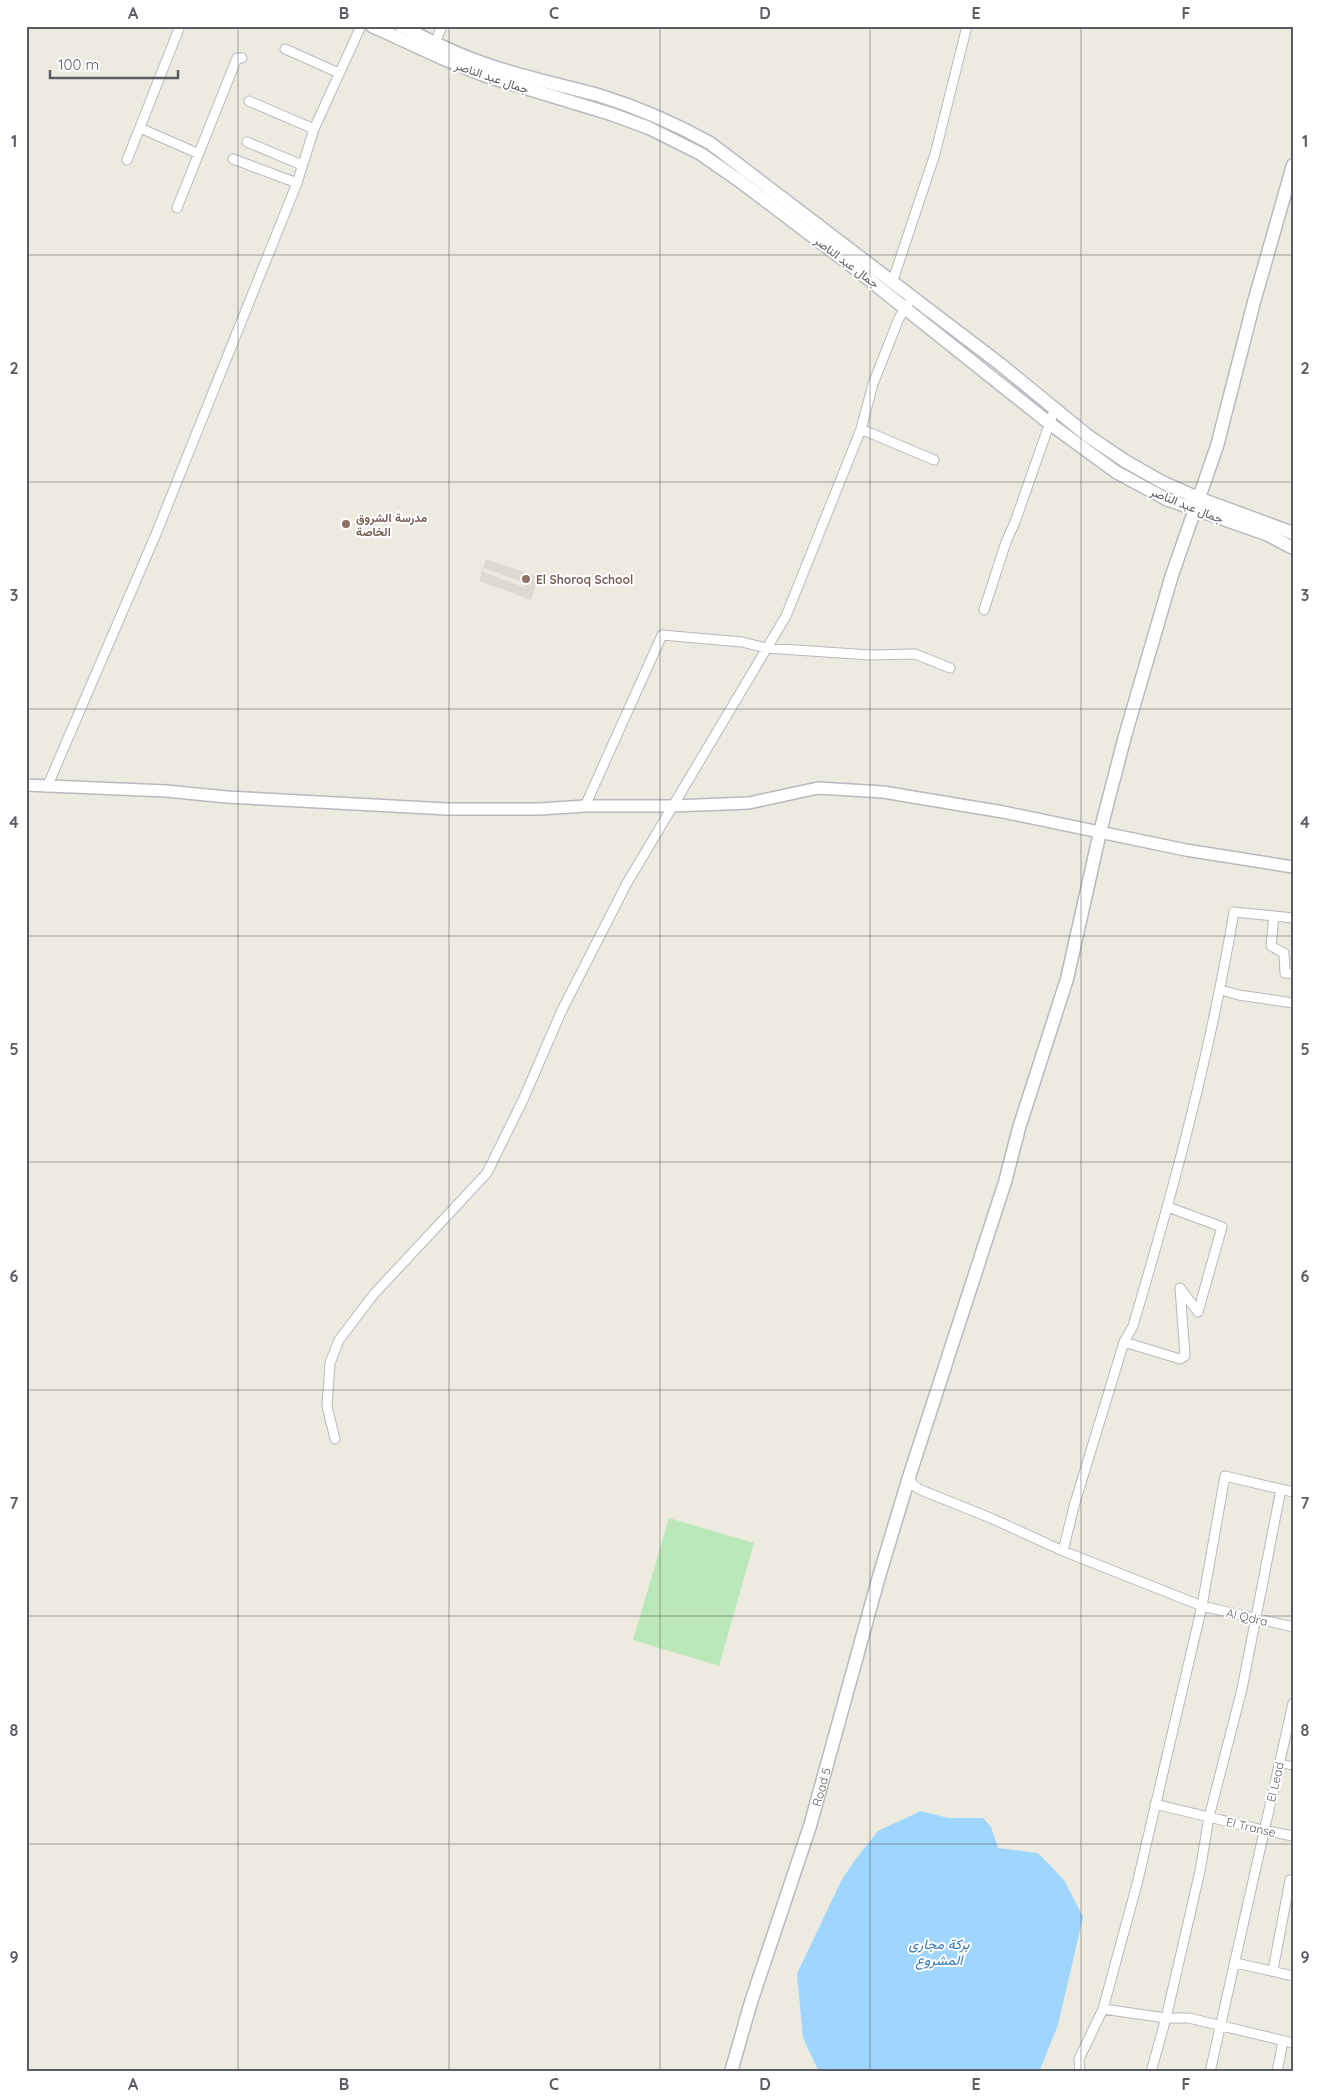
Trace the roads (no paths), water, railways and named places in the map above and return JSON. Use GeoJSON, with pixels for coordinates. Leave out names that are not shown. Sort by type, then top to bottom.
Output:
{"type":"FeatureCollection","features":[{"type":"Feature","properties":{"kind":"main road","name":"جمال عبد الناصر"},"geometry":{"type":"LineString","coordinates":[[372,26],[465,69],[611,114],[649,128],[700,154],[909,302],[1055,408],[1088,436],[1124,461],[1162,482],[1198,498],[1293,534]]}},
{"type":"Feature","properties":{"kind":"main road","name":"جمال عبد الناصر"},"geometry":{"type":"LineString","coordinates":[[401,26],[478,62],[530,78],[598,95],[673,123],[710,143],[892,283],[909,302],[1049,422],[1116,472],[1166,499],[1266,534],[1293,548]]}},
{"type":"Feature","properties":{"kind":"main road","name":"Road 5"},"geometry":{"type":"LineString","coordinates":[[731,2072],[757,1984],[810,1826],[878,1580],[909,1477],[1005,1182],[1019,1128],[1064,987],[1100,832],[1125,736],[1172,575],[1217,446],[1254,302],[1293,165]]}},
{"type":"Feature","properties":{"kind":"street"},"geometry":{"type":"LineString","coordinates":[[128,160],[180,26]]}},
{"type":"Feature","properties":{"kind":"street"},"geometry":{"type":"LineString","coordinates":[[47,787],[145,560],[297,183],[314,129],[361,26]]}},
{"type":"Feature","properties":{"kind":"street"},"geometry":{"type":"LineString","coordinates":[[435,43],[442,26]]}},
{"type":"Feature","properties":{"kind":"street"},"geometry":{"type":"LineString","coordinates":[[892,283],[935,154],[967,26]]}},
{"type":"Feature","properties":{"kind":"street"},"geometry":{"type":"LineString","coordinates":[[285,49],[339,73]]}},
{"type":"Feature","properties":{"kind":"street"},"geometry":{"type":"LineString","coordinates":[[177,208],[237,58],[242,58]]}},
{"type":"Feature","properties":{"kind":"street"},"geometry":{"type":"LineString","coordinates":[[249,101],[314,129]]}},
{"type":"Feature","properties":{"kind":"street"},"geometry":{"type":"LineString","coordinates":[[140,128],[199,154]]}},
{"type":"Feature","properties":{"kind":"street"},"geometry":{"type":"LineString","coordinates":[[247,142],[302,165]]}},
{"type":"Feature","properties":{"kind":"street"},"geometry":{"type":"LineString","coordinates":[[233,159],[297,183]]}},
{"type":"Feature","properties":{"kind":"street"},"geometry":{"type":"LineString","coordinates":[[336,1439],[326,1406],[330,1363],[339,1340],[374,1294],[488,1172],[523,1100],[562,1010],[627,883],[786,616],[861,429],[874,384],[899,318],[909,302]]}},
{"type":"Feature","properties":{"kind":"street"},"geometry":{"type":"LineString","coordinates":[[984,610],[1006,542],[1015,522],[1055,408]]}},
{"type":"Feature","properties":{"kind":"street"},"geometry":{"type":"LineString","coordinates":[[861,429],[934,460]]}},
{"type":"Feature","properties":{"kind":"street"},"geometry":{"type":"LineString","coordinates":[[585,806],[662,635],[742,642],[766,648],[870,656],[915,654],[950,668]]}},
{"type":"Feature","properties":{"kind":"street"},"geometry":{"type":"LineString","coordinates":[[26,785],[166,791],[227,797],[447,809],[540,809],[585,806],[749,804],[818,788],[874,792],[995,811],[1186,850],[1293,867]]}},
{"type":"Feature","properties":{"kind":"street"},"geometry":{"type":"LineString","coordinates":[[1064,1550],[1074,1506],[1124,1342],[1133,1326],[1168,1207],[1202,1078],[1210,1033],[1221,990],[1234,912],[1293,918]]}},
{"type":"Feature","properties":{"kind":"street"},"geometry":{"type":"LineString","coordinates":[[1274,916],[1271,946],[1284,953],[1285,973],[1293,974]]}},
{"type":"Feature","properties":{"kind":"street"},"geometry":{"type":"LineString","coordinates":[[1221,990],[1239,995],[1293,1003]]}},
{"type":"Feature","properties":{"kind":"street"},"geometry":{"type":"LineString","coordinates":[[1124,1342],[1180,1359],[1185,1356],[1180,1288],[1198,1312],[1222,1227],[1168,1207]]}},
{"type":"Feature","properties":{"kind":"street"},"geometry":{"type":"LineString","coordinates":[[1080,2072],[1078,2059],[1103,2009],[1137,1884],[1202,1606],[1225,1476],[1293,1492]]}},
{"type":"Feature","properties":{"kind":"street","name":"Al Qdra"},"geometry":{"type":"LineString","coordinates":[[909,1477],[914,1486],[921,1490],[1202,1606],[1293,1627]]}},
{"type":"Feature","properties":{"kind":"street"},"geometry":{"type":"LineString","coordinates":[[1151,2072],[1166,2018],[1200,1871],[1209,1817],[1242,1689],[1281,1489]]}},
{"type":"Feature","properties":{"kind":"street","name":"El Lead"},"geometry":{"type":"LineString","coordinates":[[1210,2072],[1222,2026],[1263,1830],[1293,1703]]}},
{"type":"Feature","properties":{"kind":"street"},"geometry":{"type":"LineString","coordinates":[[1280,1763],[1293,1766]]}},
{"type":"Feature","properties":{"kind":"street","name":"El Transe"},"geometry":{"type":"LineString","coordinates":[[1155,1804],[1293,1836]]}},
{"type":"Feature","properties":{"kind":"street"},"geometry":{"type":"LineString","coordinates":[[1273,1970],[1290,1880]]}},
{"type":"Feature","properties":{"kind":"street"},"geometry":{"type":"LineString","coordinates":[[1236,1963],[1293,1976]]}},
{"type":"Feature","properties":{"kind":"street"},"geometry":{"type":"LineString","coordinates":[[1103,2009],[1166,2018],[1189,2018],[1293,2043]]}},
{"type":"Feature","properties":{"kind":"street"},"geometry":{"type":"LineString","coordinates":[[1277,2072],[1283,2041]]}},
{"type":"Feature","properties":{"kind":"water","name":"بركة مجارى المشروع"},"geometry":{"type":"Polygon","coordinates":[[[921,1811],[948,1818],[983,1818],[991,1827],[998,1848],[1038,1853],[1064,1880],[1083,1917],[1058,2025],[1039,2072],[819,2072],[803,2038],[797,1974],[841,1881],[878,1831],[921,1811]]]}},
{"type":"Feature","properties":{"kind":"place","name":"مدرسة الشروق الخاصة"},"geometry":{"type":"Point","coordinates":[346,524]}},
{"type":"Feature","properties":{"kind":"place","name":"El Shoroq School"},"geometry":{"type":"Point","coordinates":[526,579]}}]}
